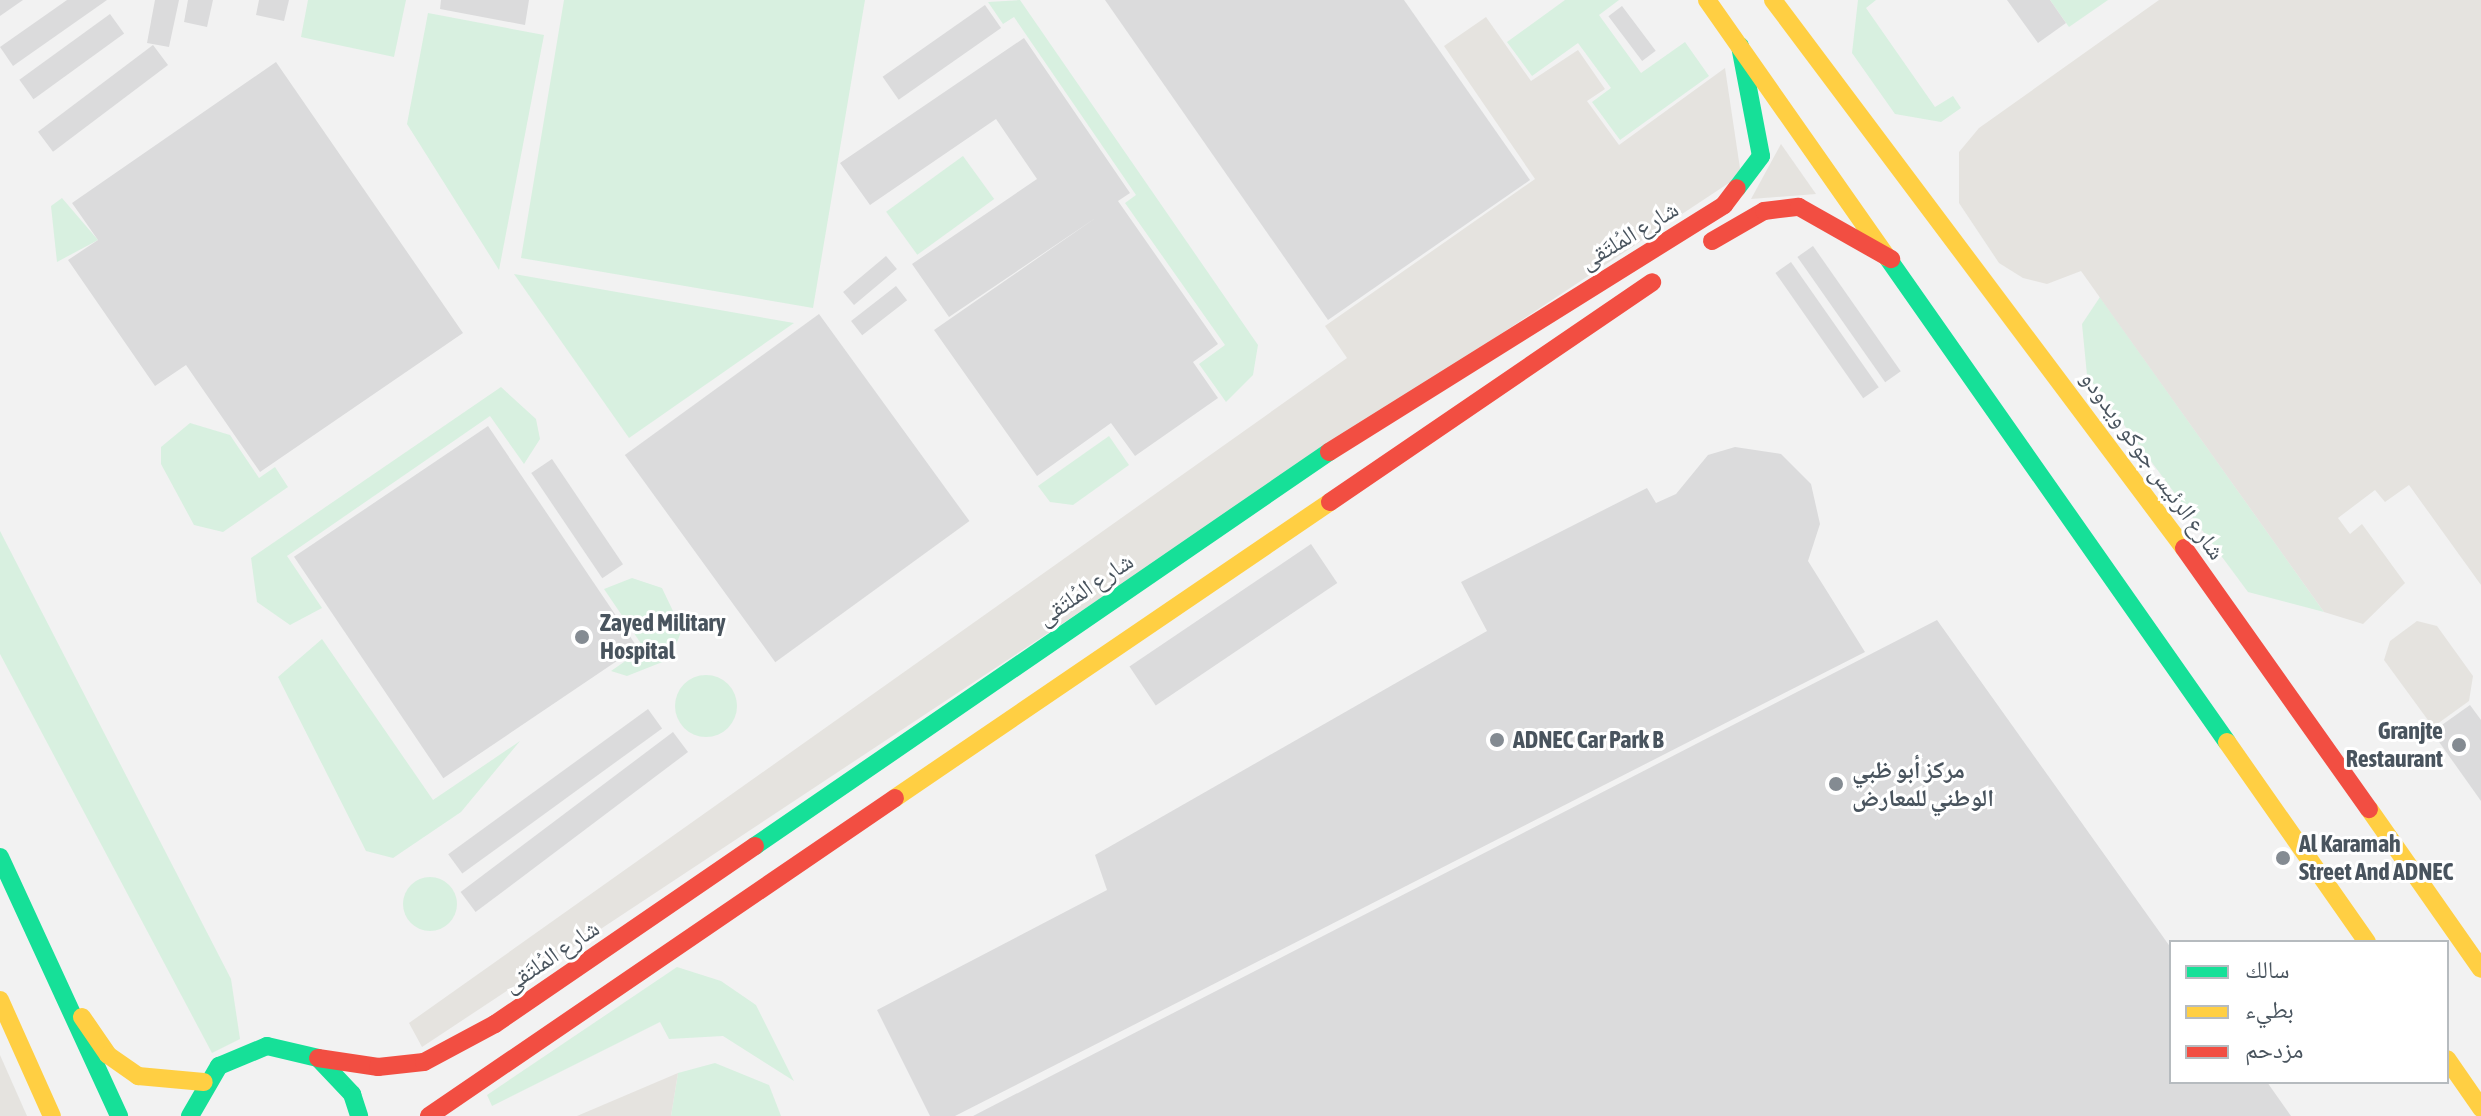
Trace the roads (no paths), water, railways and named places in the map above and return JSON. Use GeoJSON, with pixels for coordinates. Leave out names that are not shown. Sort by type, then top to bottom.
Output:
{"type":"FeatureCollection","features":[{"type":"Feature","properties":{"kind":"main road"},"geometry":{"type":"LineString","coordinates":[[1707,0],[2366,940]]}},
{"type":"Feature","properties":{"kind":"main road","name":"شارع الرئيس جوكو ويدودو"},"geometry":{"type":"LineString","coordinates":[[1773,0],[2239,622],[2481,969]]}},
{"type":"Feature","properties":{"kind":"main road","name":"شارع المُلتَقى"},"geometry":{"type":"LineString","coordinates":[[204,1082],[241,1053],[267,1046],[378,1067],[424,1062],[495,1024],[1418,390],[1724,205],[1754,174],[1762,146],[1740,46]]}},
{"type":"Feature","properties":{"kind":"main road","name":"شارع المُلتَقى"},"geometry":{"type":"LineString","coordinates":[[1692,255],[1781,207],[1817,212],[1891,259]]}},
{"type":"Feature","properties":{"kind":"main road"},"geometry":{"type":"LineString","coordinates":[[411,1106],[430,1115],[1668,271]]}},
{"type":"Feature","properties":{"kind":"main road"},"geometry":{"type":"LineString","coordinates":[[0,857],[119,1116]]}},
{"type":"Feature","properties":{"kind":"main road"},"geometry":{"type":"LineString","coordinates":[[41,950],[122,1067],[156,1081],[204,1082],[190,1116]]}},
{"type":"Feature","properties":{"kind":"main road"},"geometry":{"type":"LineString","coordinates":[[0,1000],[52,1116]]}},
{"type":"Feature","properties":{"kind":"main road"},"geometry":{"type":"LineString","coordinates":[[419,1083],[495,1024]]}},
{"type":"Feature","properties":{"kind":"main road"},"geometry":{"type":"LineString","coordinates":[[318,1058],[352,1094],[359,1116]]}},
{"type":"Feature","properties":{"kind":"main road"},"geometry":{"type":"LineString","coordinates":[[2449,1062],[2481,1108]]}},
{"type":"Feature","properties":{"kind":"place","name":"Zayed Military Hospital"},"geometry":{"type":"Point","coordinates":[582,637]}},
{"type":"Feature","properties":{"kind":"place","name":"ADNEC Car Park B"},"geometry":{"type":"Point","coordinates":[1497,740]}},
{"type":"Feature","properties":{"kind":"place","name":"Granjte Restaurant"},"geometry":{"type":"Point","coordinates":[2459,745]}},
{"type":"Feature","properties":{"kind":"place","name":"مركز أبو ظبي الوطني للمعارض"},"geometry":{"type":"Point","coordinates":[1836,784]}},
{"type":"Feature","properties":{"kind":"place","name":"Al Karamah Street And ADNEC"},"geometry":{"type":"Point","coordinates":[2283,858]}}]}
